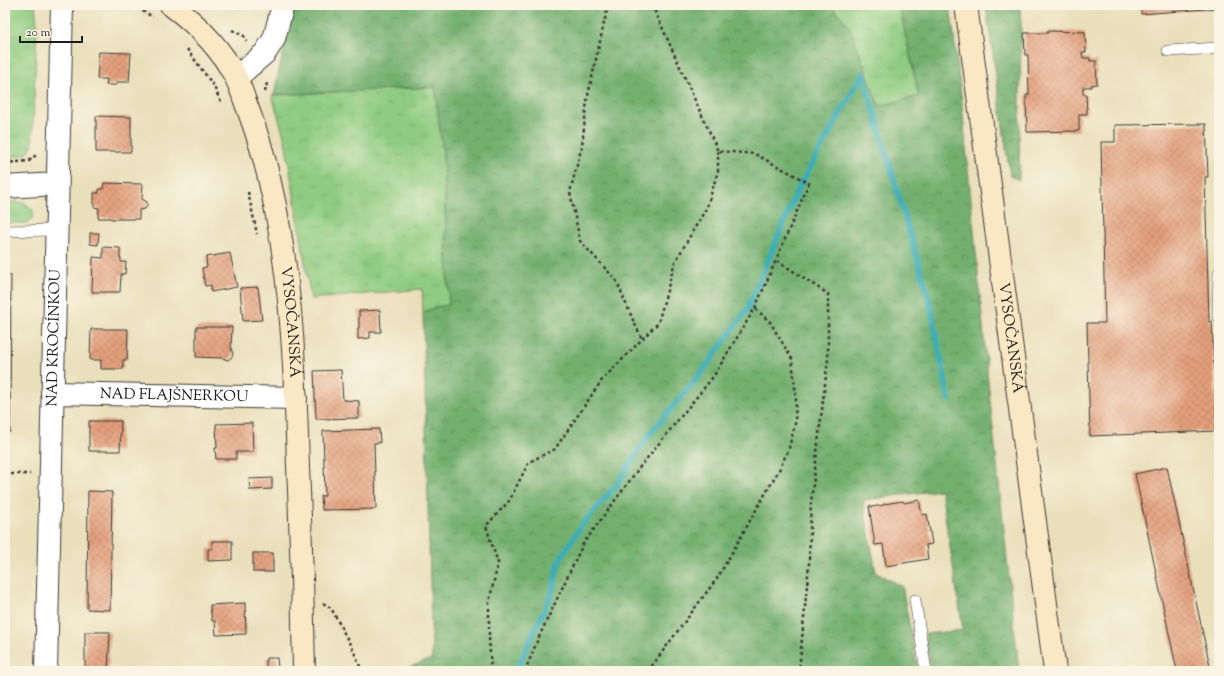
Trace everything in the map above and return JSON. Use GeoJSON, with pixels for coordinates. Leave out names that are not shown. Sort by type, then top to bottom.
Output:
{"type":"FeatureCollection","features":[{"type":"Feature","properties":{"kind":"main road","name":"VYSOČANSKÁ"},"geometry":{"type":"LineString","coordinates":[[966,5],[1055,671]]}},
{"type":"Feature","properties":{"kind":"main road","name":"VYSOČANSKÁ"},"geometry":{"type":"LineString","coordinates":[[165,13],[185,15],[219,50],[236,78],[256,129],[266,165],[282,242],[290,304],[296,398],[304,671]]}},
{"type":"Feature","properties":{"kind":"street","name":"NAD KROCÍNKOU"},"geometry":{"type":"LineString","coordinates":[[46,671],[62,5]]}},
{"type":"Feature","properties":{"kind":"street"},"geometry":{"type":"LineString","coordinates":[[236,78],[265,53],[274,39],[283,5]]}},
{"type":"Feature","properties":{"kind":"street"},"geometry":{"type":"LineString","coordinates":[[5,187],[57,184]]}},
{"type":"Feature","properties":{"kind":"street","name":"NAD FLAJŠNERKOU"},"geometry":{"type":"LineString","coordinates":[[52,393],[296,398]]}},
{"type":"Feature","properties":{"kind":"lane"},"geometry":{"type":"LineString","coordinates":[[1168,51],[1219,48]]}},
{"type":"Feature","properties":{"kind":"lane"},"geometry":{"type":"LineString","coordinates":[[5,231],[56,230]]}},
{"type":"Feature","properties":{"kind":"lane"},"geometry":{"type":"LineString","coordinates":[[1218,316],[1219,273]]}},
{"type":"Feature","properties":{"kind":"lane"},"geometry":{"type":"LineString","coordinates":[[915,600],[926,671]]}},
{"type":"Feature","properties":{"kind":"path"},"geometry":{"type":"LineString","coordinates":[[132,5],[153,17],[165,13]]}},
{"type":"Feature","properties":{"kind":"path"},"geometry":{"type":"LineString","coordinates":[[608,5],[587,100],[582,146],[570,192],[580,241],[616,280],[642,339]]}},
{"type":"Feature","properties":{"kind":"path"},"geometry":{"type":"LineString","coordinates":[[491,671],[488,637],[489,602],[498,563],[486,526],[509,501],[529,462],[555,449],[602,380],[658,323],[675,262],[707,207],[718,171],[718,151],[652,5]]}},
{"type":"Feature","properties":{"kind":"path"},"geometry":{"type":"LineString","coordinates":[[185,47],[213,85],[223,106]]}},
{"type":"Feature","properties":{"kind":"path"},"geometry":{"type":"LineString","coordinates":[[5,163],[30,161],[35,157],[39,150]]}},
{"type":"Feature","properties":{"kind":"path"},"geometry":{"type":"LineString","coordinates":[[525,671],[538,639],[584,544],[639,468],[713,377],[755,308],[809,183],[755,154],[718,151]]}},
{"type":"Feature","properties":{"kind":"path"},"geometry":{"type":"LineString","coordinates":[[248,189],[257,235]]}},
{"type":"Feature","properties":{"kind":"path"},"geometry":{"type":"LineString","coordinates":[[776,260],[828,294],[828,359],[811,502],[809,564],[799,671]]}},
{"type":"Feature","properties":{"kind":"path"},"geometry":{"type":"LineString","coordinates":[[648,671],[718,577],[780,468],[789,448],[795,424],[796,396],[792,359],[770,322],[755,308]]}},
{"type":"Feature","properties":{"kind":"path"},"geometry":{"type":"LineString","coordinates":[[331,608],[354,652],[362,671]]}},
{"type":"Feature","properties":{"kind":"green space"},"geometry":{"type":"Polygon","coordinates":[[[5,5],[35,5],[37,24],[32,146],[27,154],[11,157],[11,176],[5,176],[5,84],[7,78],[5,53],[5,5]]]}},
{"type":"Feature","properties":{"kind":"green space"},"geometry":{"type":"Polygon","coordinates":[[[292,5],[831,5],[849,26],[879,106],[919,96],[899,5],[950,5],[961,94],[989,391],[1019,671],[931,671],[925,634],[963,630],[941,490],[863,500],[876,573],[902,586],[918,671],[398,671],[432,659],[423,312],[449,305],[443,155],[435,87],[274,95],[292,5]]]}},
{"type":"Feature","properties":{"kind":"green space"},"geometry":{"type":"Polygon","coordinates":[[[831,5],[899,5],[919,97],[879,106],[849,26],[831,5]]]}},
{"type":"Feature","properties":{"kind":"green space"},"geometry":{"type":"Polygon","coordinates":[[[986,5],[1020,5],[1019,180],[1010,176],[986,5]]]}},
{"type":"Feature","properties":{"kind":"green space"},"geometry":{"type":"Polygon","coordinates":[[[435,87],[443,155],[449,305],[423,312],[422,289],[311,299],[285,140],[272,95],[435,87]]]}},
{"type":"Feature","properties":{"kind":"green space"},"geometry":{"type":"Polygon","coordinates":[[[5,201],[25,203],[33,210],[33,217],[28,223],[5,223],[5,201]]]}},
{"type":"Feature","properties":{"kind":"building"},"geometry":{"type":"Polygon","coordinates":[[[1141,5],[1219,5],[1219,8],[1141,14],[1141,5]]]}},
{"type":"Feature","properties":{"kind":"building"},"geometry":{"type":"Polygon","coordinates":[[[1048,31],[1085,32],[1086,52],[1082,52],[1083,58],[1090,58],[1090,61],[1096,61],[1097,84],[1091,85],[1091,87],[1083,87],[1083,94],[1086,94],[1087,114],[1079,114],[1079,131],[1027,132],[1026,95],[1029,95],[1028,55],[1025,55],[1024,33],[1048,33],[1048,31]]]}},
{"type":"Feature","properties":{"kind":"building"},"geometry":{"type":"Polygon","coordinates":[[[99,52],[131,53],[129,82],[117,82],[117,85],[106,85],[107,79],[97,79],[99,52]]]}},
{"type":"Feature","properties":{"kind":"building"},"geometry":{"type":"Polygon","coordinates":[[[96,116],[131,117],[131,152],[96,152],[96,116]]]}},
{"type":"Feature","properties":{"kind":"building"},"geometry":{"type":"Polygon","coordinates":[[[1206,124],[1208,177],[1205,177],[1209,322],[1212,321],[1217,431],[1090,436],[1087,323],[1105,323],[1101,142],[1115,142],[1115,125],[1206,124]]]}},
{"type":"Feature","properties":{"kind":"building"},"geometry":{"type":"Polygon","coordinates":[[[104,183],[143,184],[142,199],[147,202],[147,206],[145,209],[139,210],[139,219],[98,218],[99,208],[94,207],[94,193],[99,193],[99,189],[103,189],[104,183]]]}},
{"type":"Feature","properties":{"kind":"building"},"geometry":{"type":"Polygon","coordinates":[[[90,233],[99,233],[98,245],[90,244],[90,233]]]}},
{"type":"Feature","properties":{"kind":"building"},"geometry":{"type":"Polygon","coordinates":[[[103,247],[120,248],[121,262],[126,262],[125,274],[121,274],[120,292],[92,292],[93,257],[103,258],[103,247]]]}},
{"type":"Feature","properties":{"kind":"building"},"geometry":{"type":"Polygon","coordinates":[[[230,253],[237,287],[211,292],[211,285],[205,286],[202,268],[207,267],[206,257],[230,253]]]}},
{"type":"Feature","properties":{"kind":"building"},"geometry":{"type":"Polygon","coordinates":[[[5,275],[11,275],[10,432],[5,432],[5,275]]]}},
{"type":"Feature","properties":{"kind":"building"},"geometry":{"type":"Polygon","coordinates":[[[258,287],[262,320],[243,321],[240,288],[258,287]]]}},
{"type":"Feature","properties":{"kind":"building"},"geometry":{"type":"Polygon","coordinates":[[[380,310],[381,332],[370,332],[370,338],[358,339],[359,311],[380,310]]]}},
{"type":"Feature","properties":{"kind":"building"},"geometry":{"type":"Polygon","coordinates":[[[196,327],[232,327],[232,357],[228,360],[222,358],[196,357],[196,327]]]}},
{"type":"Feature","properties":{"kind":"building"},"geometry":{"type":"Polygon","coordinates":[[[91,329],[128,329],[127,360],[123,360],[123,369],[101,369],[101,360],[90,360],[91,329]]]}},
{"type":"Feature","properties":{"kind":"building"},"geometry":{"type":"Polygon","coordinates":[[[341,370],[343,400],[359,401],[359,418],[316,419],[314,371],[341,370]]]}},
{"type":"Feature","properties":{"kind":"building"},"geometry":{"type":"Polygon","coordinates":[[[89,421],[121,421],[120,451],[89,451],[89,421]]]}},
{"type":"Feature","properties":{"kind":"building"},"geometry":{"type":"Polygon","coordinates":[[[252,423],[253,452],[236,452],[236,459],[216,459],[216,424],[252,423]]]}},
{"type":"Feature","properties":{"kind":"building"},"geometry":{"type":"Polygon","coordinates":[[[379,429],[380,443],[374,443],[376,509],[322,510],[321,496],[325,496],[323,431],[379,429]]]}},
{"type":"Feature","properties":{"kind":"building"},"geometry":{"type":"Polygon","coordinates":[[[1167,467],[1211,671],[1177,671],[1135,474],[1167,467]]]}},
{"type":"Feature","properties":{"kind":"building"},"geometry":{"type":"Polygon","coordinates":[[[272,478],[272,489],[250,490],[249,479],[272,478]]]}},
{"type":"Feature","properties":{"kind":"building"},"geometry":{"type":"Polygon","coordinates":[[[88,491],[112,492],[110,610],[87,609],[88,491]]]}},
{"type":"Feature","properties":{"kind":"building"},"geometry":{"type":"Polygon","coordinates":[[[5,494],[8,494],[6,602],[5,602],[5,494]]]}},
{"type":"Feature","properties":{"kind":"building"},"geometry":{"type":"Polygon","coordinates":[[[919,500],[922,515],[927,514],[932,544],[926,545],[928,559],[886,566],[883,544],[875,545],[869,506],[871,507],[903,501],[904,503],[919,500]]]}},
{"type":"Feature","properties":{"kind":"building"},"geometry":{"type":"Polygon","coordinates":[[[212,541],[232,541],[232,560],[208,561],[208,549],[212,549],[212,541]]]}},
{"type":"Feature","properties":{"kind":"building"},"geometry":{"type":"Polygon","coordinates":[[[253,553],[273,553],[273,572],[253,572],[253,553]]]}},
{"type":"Feature","properties":{"kind":"building"},"geometry":{"type":"Polygon","coordinates":[[[245,603],[246,634],[216,635],[215,621],[212,621],[210,605],[245,603]]]}},
{"type":"Feature","properties":{"kind":"building"},"geometry":{"type":"Polygon","coordinates":[[[85,632],[110,632],[108,671],[85,671],[85,632]]]}},
{"type":"Feature","properties":{"kind":"building"},"geometry":{"type":"Polygon","coordinates":[[[266,658],[277,658],[278,668],[266,668],[266,658]]]}},
{"type":"Feature","properties":{"kind":"waterway"},"geometry":{"type":"LineString","coordinates":[[863,73],[930,303],[949,400]]}},
{"type":"Feature","properties":{"kind":"waterway"},"geometry":{"type":"LineString","coordinates":[[516,671],[552,593],[559,561],[581,526],[616,486],[649,435],[702,372],[747,310],[798,189],[863,73]]}}]}
